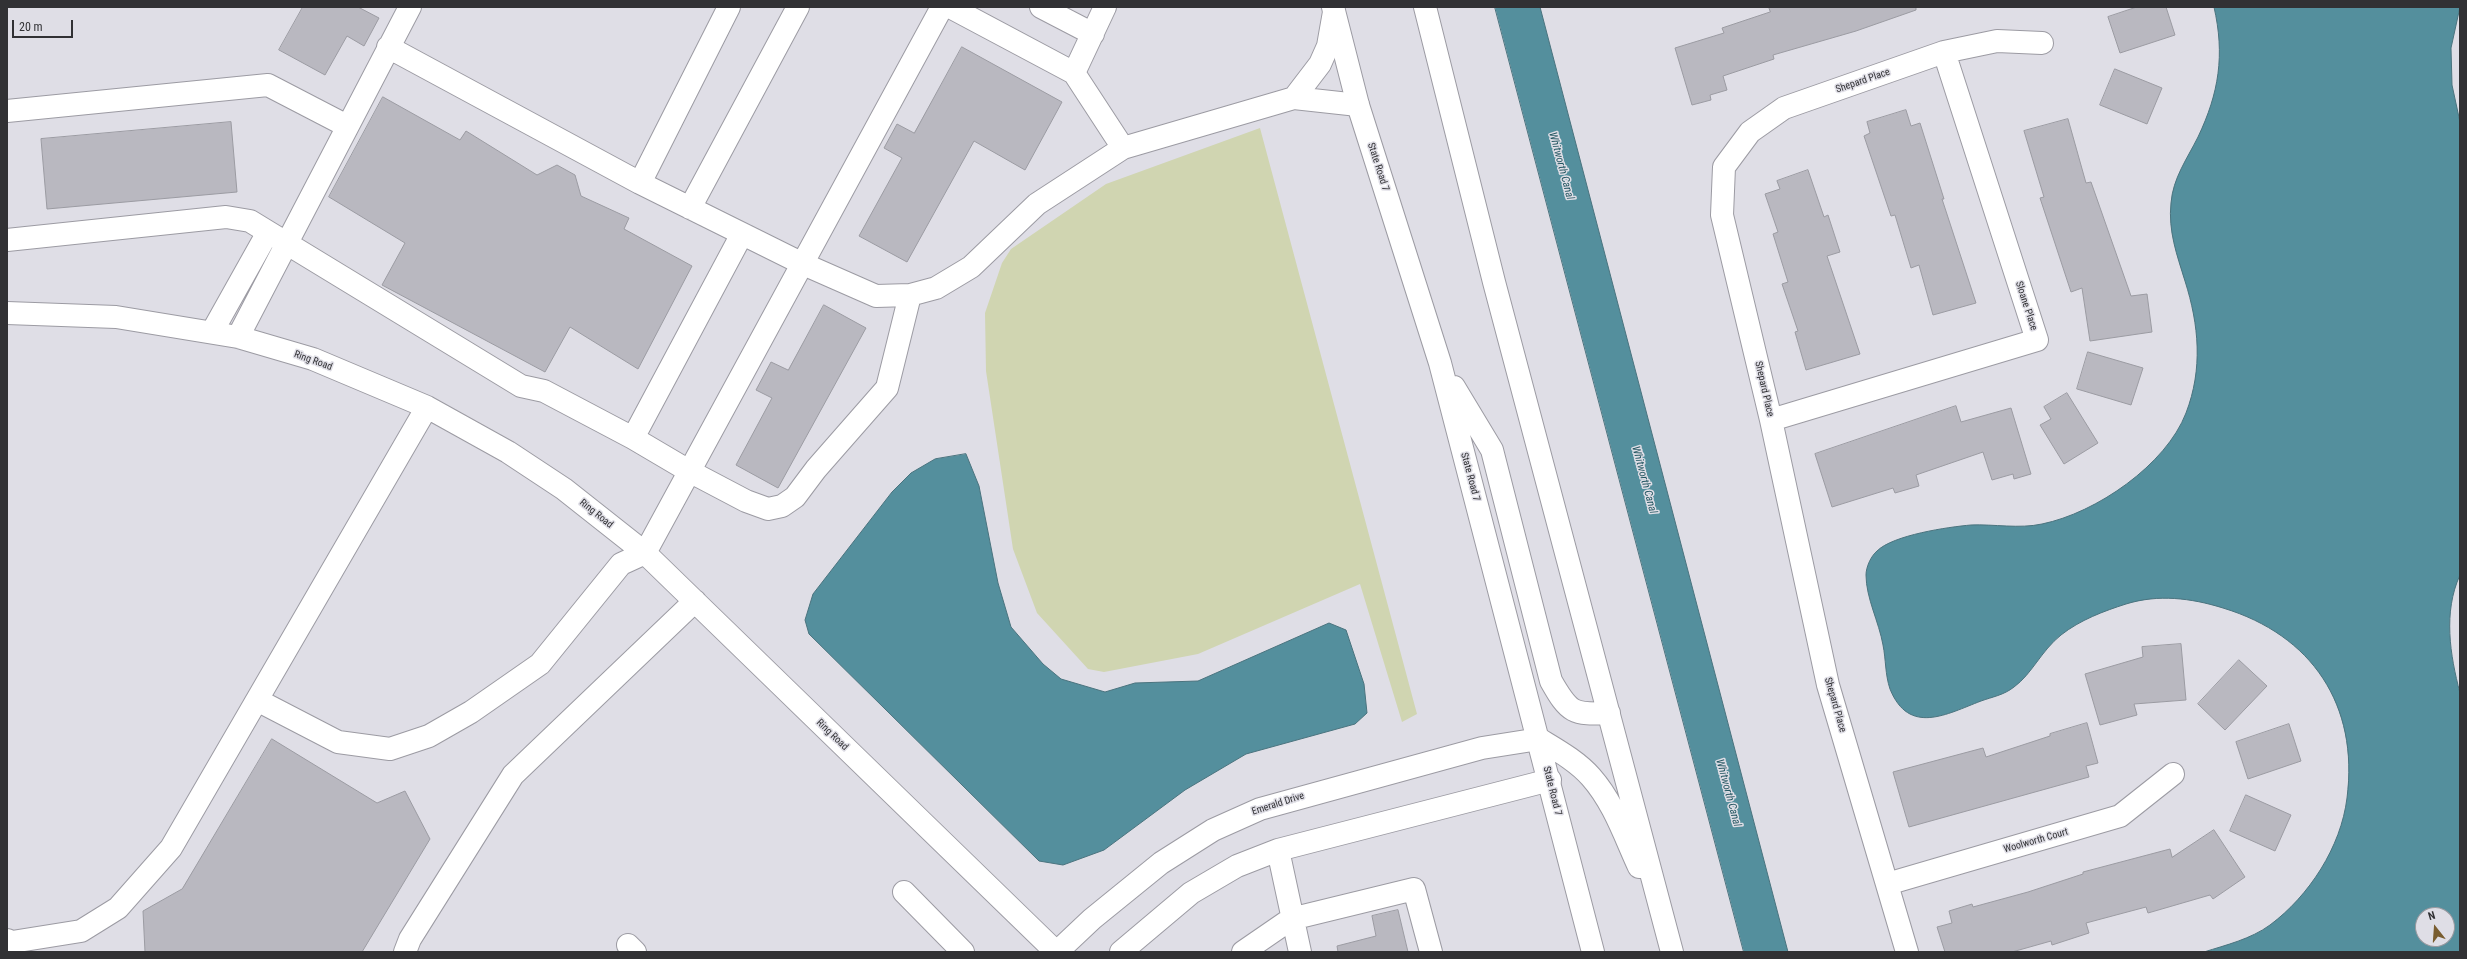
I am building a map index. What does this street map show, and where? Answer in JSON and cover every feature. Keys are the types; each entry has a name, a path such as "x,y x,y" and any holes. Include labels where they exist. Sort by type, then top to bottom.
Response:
{"street":[{"path":"238,337 410,7"},
{"path":"640,183 729,7"},
{"path":"690,208 798,7"},
{"path":"257,700 338,742 390,749 429,736 471,712 540,664 621,564 645,553 801,263 942,7"},
{"path":"950,7 1074,73 1123,148"},
{"path":"1041,7 1092,34"},
{"path":"1074,73 1105,7"},
{"path":"1425,7 1496,289 1672,952"},
{"path":"1294,98 1320,64 1328,46 1333,10"},
{"name":"State Road 7","path":"1333,10 1358,105 1440,364 1550,780 1593,952"},
{"name":"Shepard Place","path":"1907,952 1828,685 1771,420 1722,215 1724,167 1750,132 1784,108 1944,52 1997,41 2042,43"},
{"path":"388,47 640,183 801,263 876,296 910,295 936,288 971,267 1037,204 1123,148 1294,98 1358,105"},
{"name":"Sloane Place","path":"1771,420 2037,340 1944,52"},
{"path":"7,112 268,85 347,126"},
{"path":"7,240 226,217 250,221 521,386 544,391 633,438 689,471 768,510 782,506 795,497 816,469 887,388 910,295"},
{"path":"212,332 268,232"},
{"path":"633,438 742,234"},
{"name":"Ring Road","path":"7,313 116,317 238,337 313,360 427,407 464,426 564,489 645,553 1056,952"},
{"path":"1440,364 1492,450 1551,681 1564,704 1582,715 1609,713"},
{"path":"7,940 12,942 81,930 118,908 171,848 427,407"},
{"path":"405,952 414,932 513,775 695,601"},
{"path":"1539,739 1566,756 1591,777 1610,804 1666,927"},
{"name":"Emerald Drive","path":"1056,952 1160,863 1213,830 1260,809 1482,748 1539,739"},
{"name":"Woolworth Court","path":"1887,884 2120,816 2173,774"},
{"path":"1121,952 1191,893 1237,866 1278,850 1550,780"},
{"path":"1278,850 1291,919 1300,952"},
{"path":"1243,952 1291,919 1414,888 1431,952"},
{"path":"904,892 963,952"}],"green space":[{"path":"1260,128 1417,714 1402,722 1360,584 1198,654 1104,672 1088,669 1037,613 1013,549 986,371 985,313 1002,263 1011,249 1106,184"}],"water":[{"name":"Whitworth Canal","path":"1495,7 1540,7 1788,952 1744,952"},
{"path":"2214,7 2460,7 2451,48 2452,85 2460,122 2460,575 2451,604 2450,634 2453,664 2460,693 2460,952 2204,952 2238,941 2263,930 2298,900 2321,869 2330,852 2344,816 2347,798 2349,764 2345,733 2337,704 2323,678 2305,655 2282,636 2254,620 2223,608 2174,598 2150,599 2126,604 2092,616 2061,635 2048,648 2026,676 2010,690 1955,711 1930,718 1918,717 1907,713 1898,704 1888,683 1881,636 1870,601 1866,575 1868,565 1877,551 1895,540 1935,530 1971,525 2015,526 2042,524 2063,518 2084,509 2106,498 2127,484 2146,468 2163,451 2176,432 2186,413 2195,380 2197,364 2196,330 2190,298 2174,243 2170,213 2172,194 2178,177 2198,137 2211,105 2218,74 2219,41"},
{"path":"966,454 979,486 998,583 1011,627 1043,664 1061,679 1105,692 1135,683 1198,681 1329,623 1346,630 1364,684 1367,713 1355,724 1246,754 1185,790 1104,850 1063,865 1039,861 809,634 805,620 813,594 892,492 911,473 935,459"}],"building":[{"path":"303,7 358,7 379,18 364,46 347,36 325,75 279,50"},
{"path":"1769,7 1916,7 1916,10 1856,31 1773,55 1774,59 1723,76 1727,90 1710,95 1711,100 1692,105 1675,48 1724,33 1722,28 1770,12"},
{"path":"2137,7 2166,7 2175,35 2120,53 2108,17"},
{"path":"962,47 1062,102 1025,170 974,141 907,262 859,236 902,158 884,148 897,124 914,133"},
{"path":"2115,69 2162,88 2147,124 2100,105"},
{"path":"383,97 460,140 466,131 537,175 557,165 575,175 581,196 629,218 624,229 692,266 638,369 570,327 545,372 382,285 405,243 329,197"},
{"path":"1906,110 1911,126 1920,123 1944,199 1942,199 1976,303 1933,315 1919,265 1911,268 1895,215 1891,216 1864,136 1870,133 1867,122"},
{"path":"2068,119 2086,183 2091,182 2131,296 2147,294 2152,332 2090,341 2082,288 2071,292 2040,198 2044,197 2024,131"},
{"path":"231,122 237,192 47,209 41,139"},
{"path":"1808,170 1824,217 1828,215 1840,252 1827,256 1860,354 1806,370 1795,332 1798,331 1782,284 1788,282 1773,234 1778,232 1765,194 1780,189 1777,181"},
{"path":"824,305 866,328 778,488 736,465 772,398 756,390 771,362 788,370"},
{"path":"2088,352 2143,368 2131,405 2077,389"},
{"path":"2067,393 2098,443 2064,464 2040,425 2051,419 2044,407"},
{"path":"1956,406 1961,422 2011,408 2031,474 2014,479 2013,474 1992,480 1983,452 1916,475 1919,486 1895,493 1893,488 1832,507 1815,454"},
{"path":"2181,644 2186,700 2134,704 2137,715 2100,725 2085,674 2143,657 2142,647"},
{"path":"2239,660 2267,686 2225,730 2198,704"},
{"path":"2087,723 2098,763 2086,766 2089,777 1909,827 1893,772 1983,748 1986,757 2050,736 2050,734"},
{"path":"2289,724 2301,761 2248,779 2236,742"},
{"path":"272,739 377,803 405,791 430,839 362,952 145,952 143,911 182,889"},
{"path":"2246,795 2291,815 2275,851 2230,831"},
{"path":"2214,830 2245,877 2213,899 2210,895 2148,913 2146,907 2086,923 2089,933 2052,945 2051,941 2012,952 1945,952 1937,927 1952,923 1949,911 1972,904 1973,907 2028,892 2083,874 2083,872 2170,849 2172,857"},
{"path":"1398,910 1408,952 1338,952 1337,946 1376,936 1372,916"}]}
